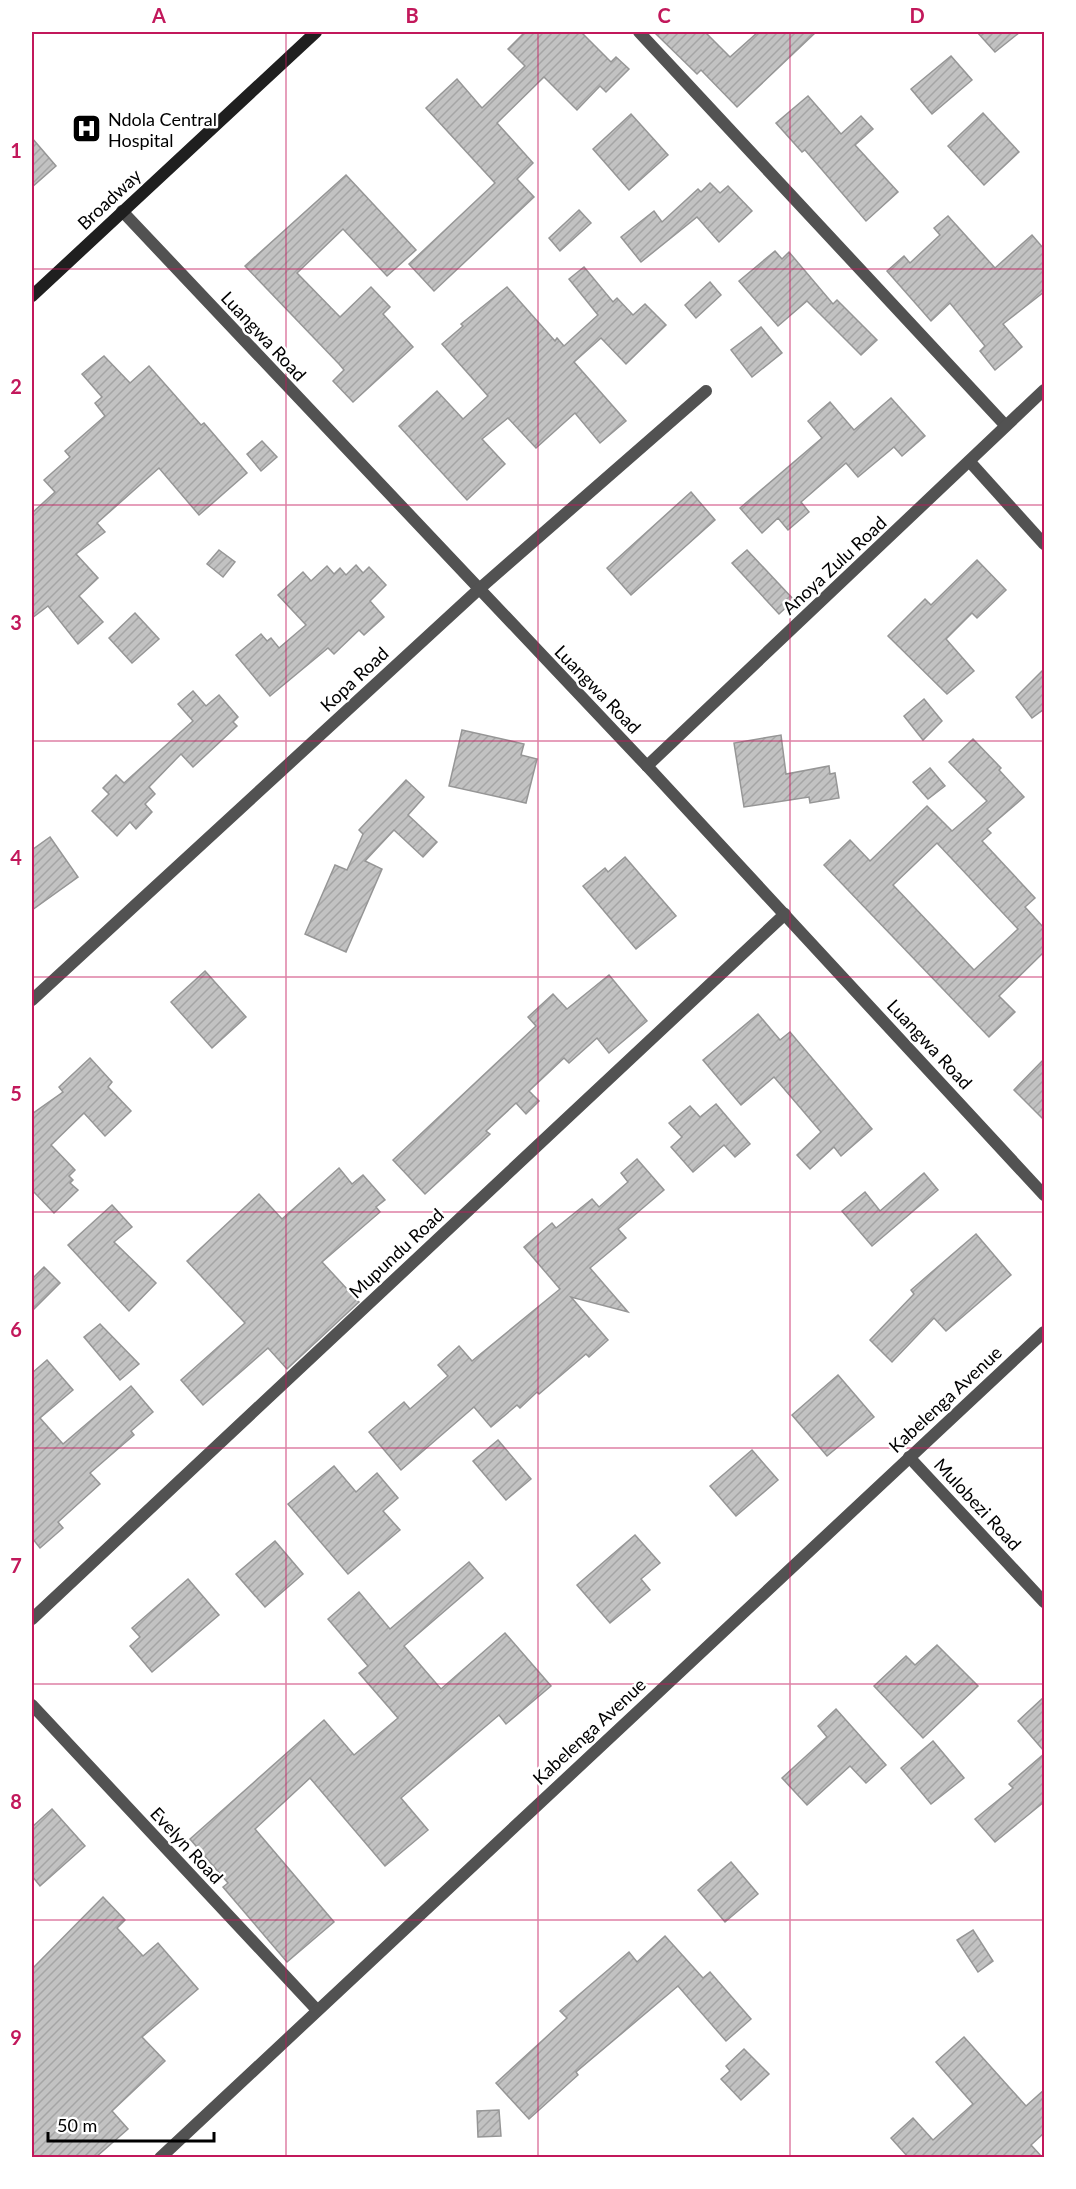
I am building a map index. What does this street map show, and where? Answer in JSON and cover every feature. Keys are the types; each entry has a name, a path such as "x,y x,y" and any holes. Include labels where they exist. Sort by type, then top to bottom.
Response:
{"main road":[{"name":"Broadway","path":"32,296 316,32"}],"street":[{"path":"639,32 1005,425"},
{"name":"Luangwa Road","path":"122,211 478,590 647,766 1044,1195"},
{"name":"Anoya Zulu Road","path":"647,766 1044,390"},
{"name":"Kopa Road","path":"32,1000 478,590 706,391"},
{"path":"970,462 1044,544"},
{"name":"Mupundu Road","path":"32,1619 785,914"},
{"name":"Kabelenga Avenue","path":"160,2157 1044,1332"},
{"name":"Mulobezi Road","path":"909,1457 1044,1602"},
{"name":"Evelyn Road","path":"32,1705 317,2010"}],"building":[{"path":"525,32 581,32 611,62 616,57 629,69 606,92 600,86 577,110 544,77 497,123 533,163 517,179 534,197 434,291 409,264 495,183 426,108 457,79 482,108 525,66 508,49"},
{"path":"654,32 705,32 730,57 758,32 816,32 737,107 701,70 697,74"},
{"path":"977,32 1020,32 995,52"},
{"path":"951,56 972,80 932,114 911,89"},
{"path":"808,96 841,134 861,116 873,129 855,145 898,192 866,221 805,150 802,152 776,123"},
{"path":"983,113 1019,152 984,185 948,146"},
{"path":"631,114 668,155 629,190 593,149"},
{"path":"32,138 56,166 32,187"},
{"path":"346,175 416,250 387,276 343,229 297,273 340,317 371,287 390,307 383,314 413,347 353,402 333,381 344,370 245,266"},
{"path":"710,183 720,193 728,186 752,211 719,242 697,217 641,262 621,237 654,211 662,222 698,189 701,192"},
{"path":"579,210 591,223 560,251 549,238"},
{"path":"948,216 995,268 1032,235 1044,249 1044,292 1003,324 1022,347 995,370 980,351 985,346 950,303 931,321 887,271 904,256 910,263 940,235 934,228"},
{"path":"775,251 782,259 789,252 833,304 837,300 877,340 861,355 807,301 778,326 739,281"},
{"path":"584,267 613,302 617,298 633,315 645,304 666,325 626,364 601,338 574,362 626,421 600,443 575,413 536,448 508,418 482,439 505,464 467,500 399,426 437,391 463,419 488,396 442,344 463,326 461,324 507,287 555,341 557,338 564,346 598,315 569,279"},
{"path":"710,282 721,295 696,318 685,305"},
{"path":"761,327 782,353 752,377 731,350"},
{"path":"104,356 130,383 149,366 201,425 204,423 247,473 199,515 159,468 97,523 105,532 76,554 98,578 79,596 103,622 78,644 48,606 32,618 32,513 55,492 44,480 70,457 65,451 105,416 95,403 102,397 82,374"},
{"path":"891,398 925,436 902,456 894,447 858,477 846,463 801,502 809,512 788,530 778,518 762,533 740,508 822,438 808,421 830,402 854,430"},
{"path":"262,441 277,457 261,471 247,454"},
{"path":"691,492 715,520 631,595 607,568"},
{"path":"219,550 235,562 223,577 207,564"},
{"path":"747,550 794,600 779,614 732,563"},
{"path":"977,560 1006,590 977,618 972,613 946,639 974,671 947,694 888,636 925,599 931,605"},
{"path":"356,565 363,573 369,567 386,585 370,601 384,617 364,635 359,630 334,654 328,648 270,696 236,655 261,634 267,641 271,638 279,648 306,625 278,595 303,572 311,581 327,566 334,574 340,568 346,575"},
{"path":"135,613 159,639 132,663 109,638"},
{"path":"1044,669 1044,709 1032,718 1016,697"},
{"path":"193,691 206,706 219,695 238,717 233,722 237,726 193,767 181,754 149,787 155,794 145,804 152,812 136,829 130,822 117,836 92,811 109,794 103,788 116,775 124,783 193,721 178,704"},
{"path":"924,699 942,721 923,740 904,716"},
{"path":"462,730 524,744 521,755 537,759 526,803 449,786"},
{"path":"781,735 786,774 829,766 830,774 835,773 839,798 810,803 809,797 744,807 734,743"},
{"path":"973,739 1001,768 999,770 1024,797 987,829 991,833 982,841 1035,898 1025,907 1044,928 1044,952 999,996 1015,1012 989,1037 824,865 850,840 870,861 927,806 952,831 987,801 949,762","holes":["937,843 1018,929 974,970 893,885"]},
{"path":"930,768 945,786 928,799 913,782"},
{"path":"406,780 424,797 408,815 437,842 423,857 394,830 365,861 382,869 346,952 305,934 335,865 347,870 363,834 359,830"},
{"path":"50,837 78,877 32,910 32,850"},
{"path":"625,857 676,916 636,949 583,886 605,868 608,872"},
{"path":"205,971 246,1017 212,1048 171,1002"},
{"path":"609,975 647,1021 609,1053 597,1038 569,1063 564,1058 529,1091 539,1101 526,1114 516,1103 486,1131 490,1134 425,1194 393,1160 536,1026 528,1017 553,994 567,1009"},
{"path":"758,1014 780,1040 790,1032 872,1129 841,1156 834,1147 810,1169 797,1155 821,1132 774,1077 741,1105 703,1060"},
{"path":"90,1058 112,1082 108,1087 131,1111 105,1136 84,1113 51,1145 75,1170 69,1176 73,1180 70,1183 78,1190 54,1213 32,1190 32,1114 63,1092 59,1087"},
{"path":"1044,1059 1044,1120 1014,1090"},
{"path":"716,1104 750,1144 735,1157 724,1145 693,1172 671,1147 682,1137 669,1123 690,1106 700,1117"},
{"path":"637,1159 664,1190 618,1229 626,1238 590,1268 628,1312 571,1297 608,1340 589,1357 586,1354 539,1394 537,1392 520,1408 517,1405 491,1427 474,1407 401,1470 369,1432 404,1402 410,1409 448,1376 438,1365 459,1346 472,1361 560,1289 524,1247 552,1223 556,1228 592,1199 599,1207 628,1182 621,1173"},
{"path":"339,1168 352,1184 363,1175 385,1200 376,1207 380,1212 322,1262 359,1302 287,1369 268,1348 203,1405 181,1380 245,1323 187,1261 259,1194 282,1219"},
{"path":"924,1173 938,1190 872,1246 842,1211 865,1192 880,1211"},
{"path":"112,1205 132,1227 114,1242 156,1283 129,1311 68,1245"},
{"path":"976,1234 1011,1275 946,1331 934,1318 892,1362 870,1340 914,1294 911,1290"},
{"path":"44,1267 60,1283 32,1311 32,1279"},
{"path":"100,1324 139,1364 120,1380 84,1337"},
{"path":"47,1360 73,1390 40,1418 63,1444 131,1386 153,1412 131,1431 134,1435 90,1473 100,1484 58,1522 63,1528 40,1548 32,1538 32,1373"},
{"path":"838,1375 874,1417 827,1456 792,1415"},
{"path":"498,1440 531,1479 506,1500 473,1461"},
{"path":"752,1450 778,1480 736,1516 710,1486"},
{"path":"334,1466 356,1492 377,1473 398,1498 383,1511 400,1530 348,1574 288,1504"},
{"path":"635,1535 660,1563 641,1579 650,1590 610,1623 577,1585"},
{"path":"275,1541 303,1574 265,1607 236,1574"},
{"path":"469,1562 483,1578 404,1646 441,1689 505,1633 551,1686 506,1724 499,1715 401,1798 428,1830 385,1866 310,1778 255,1829 334,1922 287,1962 223,1887 228,1883 190,1839 324,1720 354,1755 398,1718 359,1673 368,1666 328,1619 359,1592 390,1629"},
{"path":"188,1579 219,1615 152,1672 130,1646 140,1637 132,1628"},
{"path":"937,1645 978,1686 923,1738 874,1686 906,1656 915,1665"},
{"path":"1044,1697 1044,1751 1018,1721"},
{"path":"836,1709 886,1765 866,1783 850,1766 807,1805 782,1778 827,1737 818,1726"},
{"path":"933,1741 964,1778 931,1804 901,1768"},
{"path":"1044,1754 1044,1802 995,1842 975,1819 1013,1788 1009,1784"},
{"path":"52,1809 85,1846 40,1886 32,1876 32,1827"},
{"path":"731,1862 758,1894 725,1922 698,1890"},
{"path":"103,1897 125,1920 117,1928 143,1956 158,1943 198,1989 142,2037 165,2061 112,2111 128,2129 96,2157 32,2157 32,1969"},
{"path":"973,1930 993,1961 978,1972 957,1940"},
{"path":"665,1936 703,1978 710,1972 751,2019 726,2041 678,1986 576,2072 578,2075 529,2119 496,2083 567,2018 560,2011 629,1952 637,1962"},
{"path":"964,2037 1026,2106 1044,2090 1044,2133 1031,2145 1042,2157 908,2157 891,2138 913,2118 933,2140 973,2104 936,2062"},
{"path":"744,2049 769,2074 741,2100 721,2079 730,2071 726,2066"},
{"path":"499,2110 501,2136 478,2137 477,2111"}],"place":[{"name":"Ndola Central Hospital","path":"87,129"}]}
